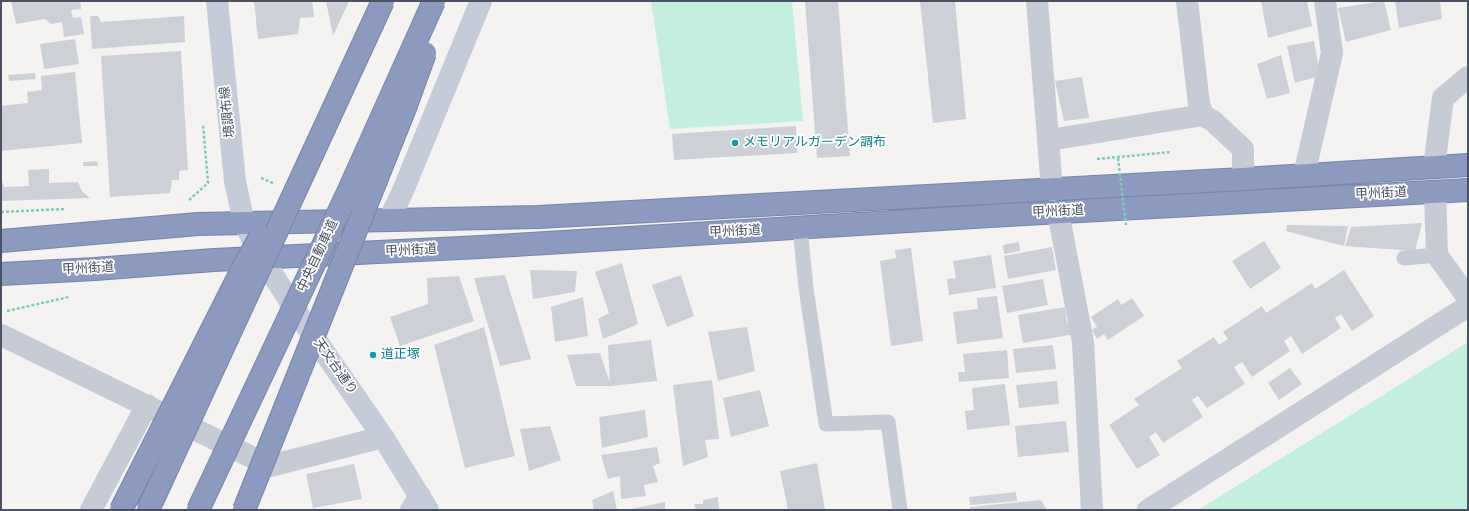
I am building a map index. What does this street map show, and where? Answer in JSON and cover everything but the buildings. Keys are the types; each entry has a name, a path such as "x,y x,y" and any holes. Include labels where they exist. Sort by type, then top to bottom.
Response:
{"highway":[{"path":"148,510 383,1"},
{"name":"中央自動車道","path":"198,510 349,190 434,1"},
{"path":"244,510 405,108 443,1"},
{"path":"121,510 243,268 341,93"},
{"name":"甲州街道","path":"1,241 164,226 244,222 538,217 1052,190 1468,165"},
{"name":"甲州街道","path":"1,274 1058,212 1468,190"},
{"path":"1,289 95,269"}],"main road":[{"name":"境調布線","path":"217,1 235,181 244,222"},
{"path":"389,220 402,193 481,1"},
{"name":"天文台通り","path":"244,222 262,258 300,317 383,437 420,505"}],"street":[{"path":"1037,1 1052,190"},
{"path":"1187,1 1199,104 1203,115 1212,121 1243,149 1244,179"},
{"path":"1304,175 1332,53 1325,1"},
{"path":"1434,167 1443,98 1468,77"},
{"path":"1049,140 1203,115"},
{"path":"1435,192 1437,255 1468,298"},
{"path":"1058,212 1083,342 1092,510"},
{"path":"1148,510 1468,306"},
{"path":"1,335 270,466 383,437"},
{"path":"91,510 146,405"}],"lane":[{"path":"800,228 806,288 826,424 888,422 900,510"},
{"path":"1404,258 1437,255"}],"path":[{"path":"188,201 208,183 202,120"},
{"path":"1126,225 1118,158 1171,152"},
{"path":"1,212 72,209"}],"green space":[{"path":"651,1 792,1 803,121 670,129"},
{"path":"1468,342 1468,510 1198,510"}],"place":[{"name":"メモリアルガーデン調布","path":"735,143"},
{"name":"道正塚","path":"373,355"}]}
